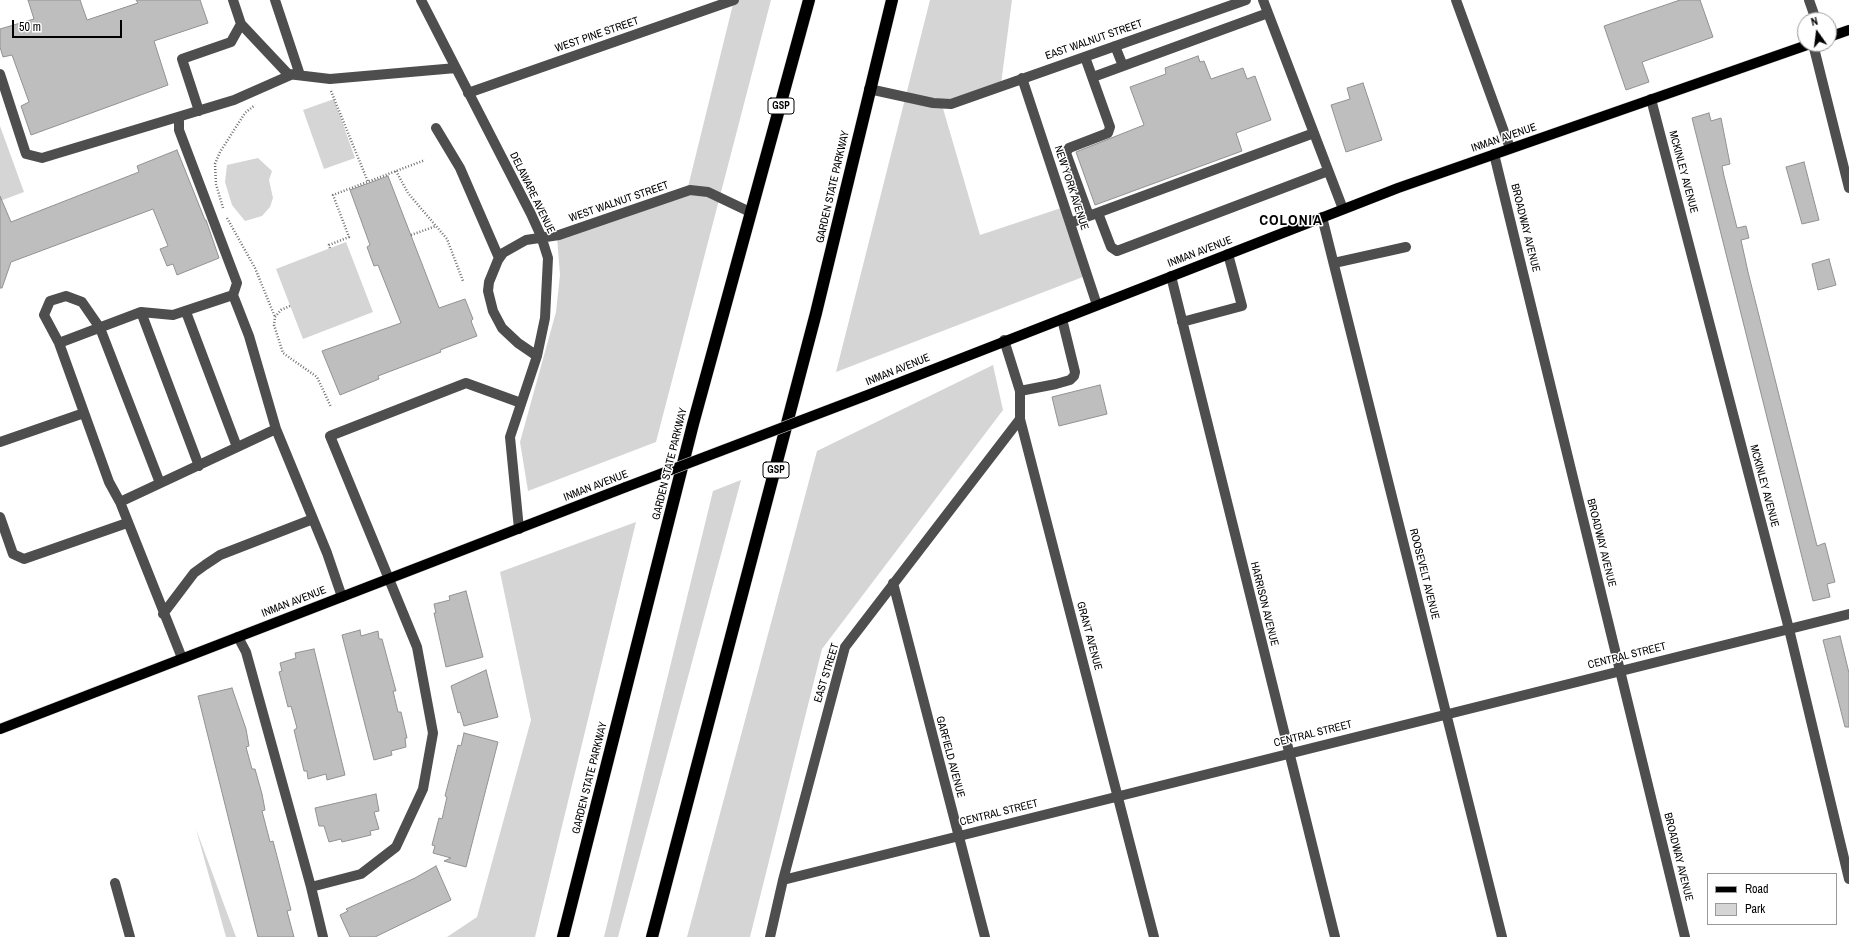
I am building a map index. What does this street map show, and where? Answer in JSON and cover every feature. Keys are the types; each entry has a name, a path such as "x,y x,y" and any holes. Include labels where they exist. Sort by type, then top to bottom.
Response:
{"highway":[{"name":"GARDEN STATE PARKWAY","path":"563,937 692,432 750,212 765,166 809,0"},
{"name":"GARDEN STATE PARKWAY","path":"652,937 786,431 892,0"}],"main road":[{"path":"1837,34 1849,30"},
{"name":"INMAN AVENUE","path":"0,729 519,528 866,396 1004,340 1062,319 1343,209 1510,148 1797,49"}],"street":[{"path":"233,0 241,24 288,74 330,79 456,68"},
{"path":"275,0 296,75"},
{"name":"DELAWARE AVENUE","path":"421,0 541,236 548,258 545,318 537,356 510,437 519,528"},
{"name":"WEST PINE STREET","path":"468,93 734,0"},
{"name":"EAST WALNUT STREET","path":"870,89 933,103 951,104 1246,0"},
{"path":"1263,0 1343,209"},
{"path":"1456,0 1510,148"},
{"path":"1809,0 1813,12"},
{"path":"1093,77 1268,13"},
{"path":"199,110 182,59 231,42 241,24"},
{"path":"1115,46 1123,66"},
{"path":"1813,52 1849,188"},
{"path":"1085,57 1110,127 1108,133 1069,148 1066,153 1093,214 1111,247 1117,251 1328,171"},
{"path":"0,74 26,154 42,158 234,100 296,75"},
{"name":"NEW YORK AVENUE","path":"1022,78 1097,305"},
{"name":"MCKINLEY AVENUE","path":"1651,99 1789,629 1849,879"},
{"path":"179,117 179,130 237,283 233,295 249,336 276,429 313,519 342,597"},
{"path":"436,128 460,168 499,258 492,273 488,291 493,311 502,328 518,343 537,356"},
{"path":"1070,223 1314,133"},
{"name":"BROADWAY AVENUE","path":"1494,154 1686,937"},
{"name":"WEST WALNUT STREET","path":"499,258 503,252 526,240 541,236 559,235 690,190 708,192 750,212"},
{"name":"ROOSEVELT AVENUE","path":"1322,217 1502,937"},
{"path":"1334,263 1406,247"},
{"path":"1182,322 1242,306 1228,254"},
{"name":"HARRISON AVENUE","path":"1171,276 1335,937"},
{"path":"59,343 141,312 173,316 233,295"},
{"path":"160,483 100,328 82,302 66,296 50,301 44,315 59,343 109,482 120,502 163,614 182,658"},
{"path":"141,312 199,466"},
{"path":"186,312 237,447"},
{"path":"1020,391 1056,384 1070,380 1074,376 1075,372 1062,319"},
{"name":"GRANT AVENUE","path":"1004,340 1020,391 1020,419 1154,937"},
{"path":"310,887 361,874 396,847 423,789 433,733 417,648 330,436 466,383 521,404"},
{"path":"0,442 84,413"},
{"name":"EAST STREET","path":"770,937 783,880 845,647 1020,419"},
{"path":"120,502 276,429"},
{"path":"0,517 13,554 24,559 127,523"},
{"path":"163,614 194,573 204,565 220,555 313,519"},
{"name":"GARFIELD AVENUE","path":"893,583 985,937"},
{"name":"CENTRAL STREET","path":"783,880 1289,752 1849,614"},
{"path":"238,637 246,652 323,937"},
{"path":"115,883 130,937"}],"path":[{"path":"331,90 368,182"},
{"path":"223,209 216,184 215,164 220,152 246,113 260,100"},
{"path":"330,248 329,245 349,237 333,195 424,160"},
{"path":"396,171 408,193 447,239 463,281"},
{"path":"225,215 255,268 275,317 275,331 283,353 318,377 330,407"},
{"path":"411,235 436,226"},
{"path":"275,317 281,310 290,306"}],"green space":[{"path":"734,0 771,0 656,442 528,491 520,442 556,312 560,275 557,237 686,195"},
{"path":"930,0 1012,0 1001,84 942,105 980,235 1064,207 1088,275 836,372"},
{"path":"334,99 355,158 324,169 303,110"},
{"path":"0,126 24,192 0,201"},
{"path":"258,158 272,171 269,180 273,198 270,207 262,216 245,221 232,205 225,182 227,165"},
{"path":"346,242 373,312 303,339 276,269"},
{"path":"993,365 1003,410 822,649 750,937 687,937 817,451"},
{"path":"741,480 618,937 604,937 713,491"},
{"path":"636,522 535,937 447,937 477,917 531,720 500,572"},
{"path":"196,829 236,937 226,937"}],"building":[{"path":"28,0 80,0 87,20 138,3 136,0 200,0 208,23 154,41 168,85 31,135 21,106 29,102 12,55 3,57 0,47 0,29 34,19"},
{"path":"1680,0 1700,0 1713,37 1642,62 1649,82 1626,90 1604,26"},
{"path":"1198,56 1200,62 1204,61 1211,79 1243,68 1247,79 1255,76 1271,120 1236,133 1242,151 1095,205 1076,152 1144,125 1130,87 1166,74 1165,68"},
{"path":"1363,83 1382,140 1346,152 1331,105 1350,99 1347,88"},
{"path":"1709,113 1711,121 1721,118 1730,164 1722,166 1724,176 1737,228 1746,226 1749,238 1741,240 1748,272 1817,546 1825,543 1835,582 1827,584 1830,597 1813,601 1692,118"},
{"path":"177,150 206,220 219,258 177,275 173,264 167,266 160,249 168,246 153,209 11,262 2,288 0,288 0,196 11,222 139,172 137,166"},
{"path":"1804,162 1819,220 1802,224 1786,167"},
{"path":"388,176 439,308 465,299 473,319 471,321 477,336 440,350 441,352 378,376 379,379 340,395 322,351 401,323 378,265 374,266 367,247 370,245 350,190"},
{"path":"1829,259 1836,285 1818,290 1812,264"},
{"path":"1100,385 1107,414 1059,426 1052,397"},
{"path":"466,591 483,657 446,667 434,613 436,613 434,604 450,600 449,596"},
{"path":"360,630 361,636 378,631 379,639 382,639 396,691 393,691 398,712 401,712 407,738 405,738 406,747 391,751 392,755 374,760 342,635"},
{"path":"1840,636 1849,673 1849,727 1845,727 1823,640"},
{"path":"314,649 345,775 327,780 326,774 308,779 307,771 304,771 294,730 297,728 291,706 288,707 279,672 282,671 280,663 296,658 295,653"},
{"path":"486,670 498,717 464,726 460,712 458,713 451,686"},
{"path":"232,688 246,729 249,746 246,747 252,769 255,769 262,794 265,810 262,811 270,842 273,841 291,910 287,911 294,937 258,937 198,696"},
{"path":"464,733 498,742 466,867 444,861 451,858 433,853 435,846 432,845 439,818 442,819 447,797 445,796 458,745 461,746"},
{"path":"376,794 379,811 374,812 379,829 370,831 371,835 342,842 341,839 329,842 324,826 319,826 315,808"},
{"path":"436,866 451,900 375,937 350,937 340,915 348,911 346,909 415,878"}],"district":[{"name":"COLONIA","path":"1291,221"}]}
